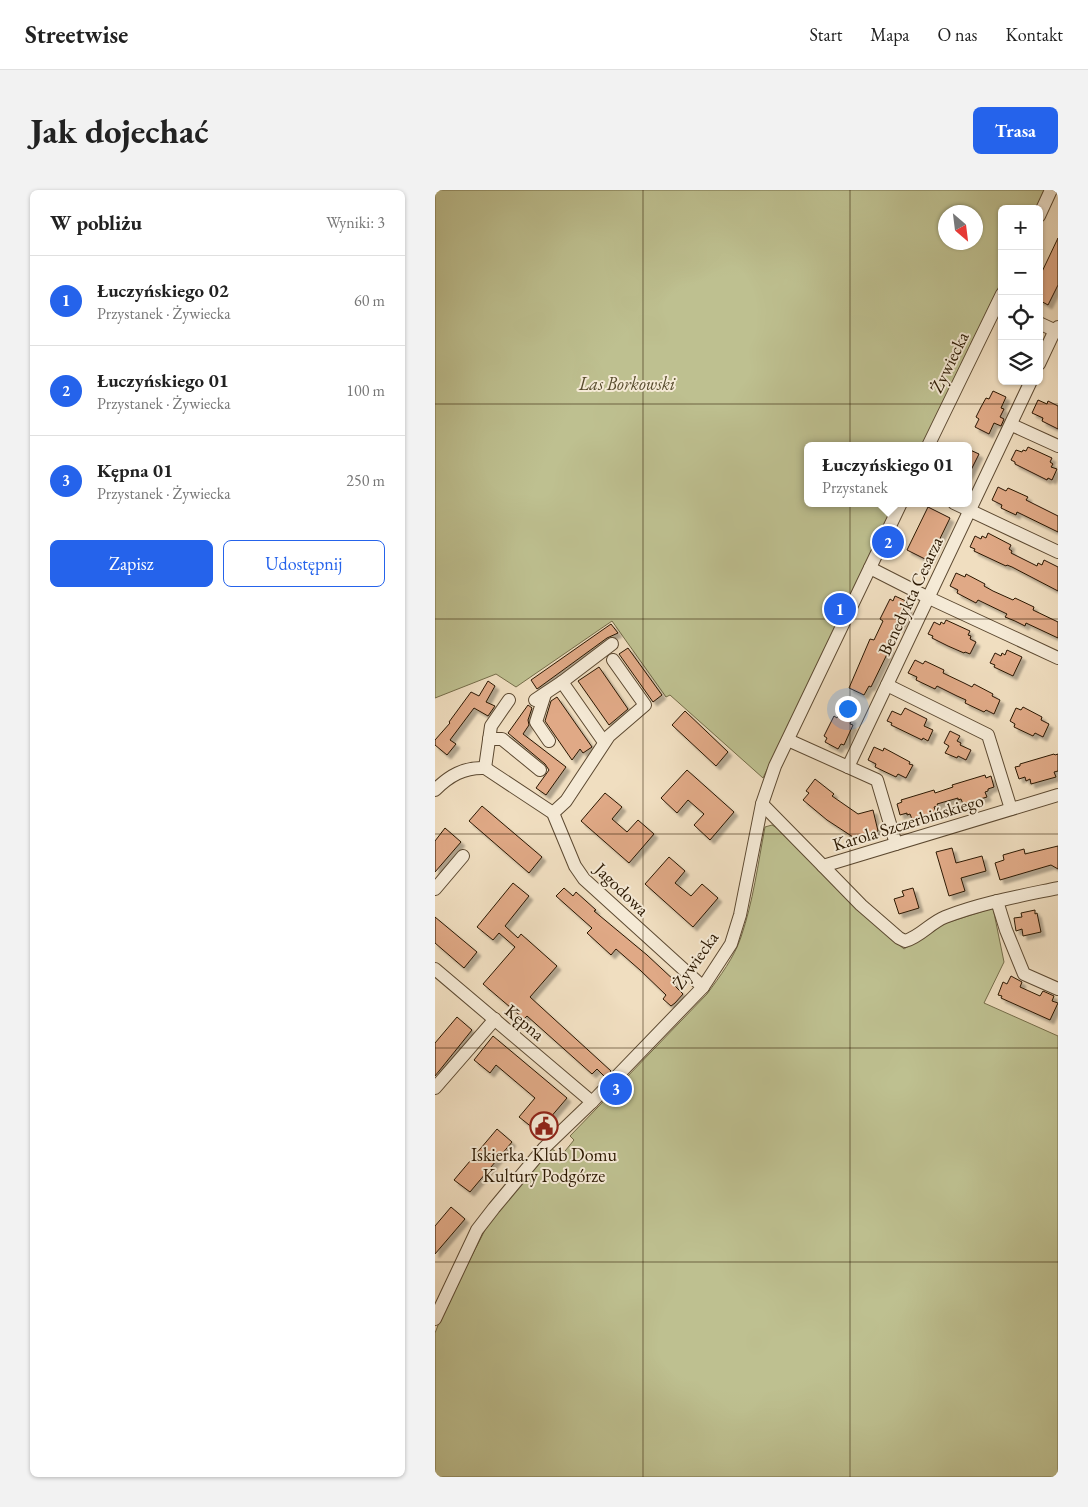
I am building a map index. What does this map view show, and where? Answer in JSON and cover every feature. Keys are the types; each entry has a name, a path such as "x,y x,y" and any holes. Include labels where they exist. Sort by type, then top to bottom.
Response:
{"street":[{"path":"1043,207 1051,190"},
{"name":"Żywiecka","path":"930,442 998,305"},
{"path":"1043,325 1057,330 1043,356"},
{"name":"Benedykta Cesarza","path":"972,505 1012,425 1029,385"},
{"path":"1012,425 1058,446"},
{"name":"Żywiecka","path":"436,1312 477,1230 544,1148 592,1102 703,987 731,944 740,915 762,804 775,766 899,507"},
{"path":"962,507 1058,552"},
{"name":"Benedykta Cesarza","path":"848,767 971,507"},
{"path":"870,568 929,598 1058,658"},
{"path":"549,740 536,722 540,697 612,644"},
{"path":"436,788 457,772 485,768 553,813 565,801 604,742 645,705 613,660"},
{"path":"562,682 604,742"},
{"path":"887,685 988,735 1011,809"},
{"path":"485,768 491,726 509,700"},
{"path":"489,739 502,739 540,770"},
{"path":"787,740 877,780 896,844"},
{"name":"Karola Szczerbińskiego","path":"762,804 823,866 1058,795"},
{"name":"Jagodowa","path":"553,813 575,866 584,879 703,987"},
{"path":"435,890 463,856"},
{"path":"823,866 861,905 905,941 942,918 997,901 1058,888"},
{"path":"997,901 1006,930 1025,974 1058,989"},
{"name":"Kępna","path":"435,969 592,1102"},
{"path":"435,1088 495,1019"}],"green space":[{"name":"Las Borkowski","path":"435,190 1045,190 1038,205 998,205 998,288 924,442 804,442 804,507 893,507 848,601 843,599 834,619 838,621 763,778 670,695 666,697 612,621 516,687 496,674 435,698"},
{"path":"772,825 859,910 904,949 943,924 993,908 1004,962 984,1003 1058,1036 1058,1477 435,1477 435,1333 444,1310 485,1230 551,1148 561,1156 574,1140 570,1136 707,994 717,980 731,960 741,937 752,897 765,827"}],"building":[{"path":"1058,238 1058,285 1048,305 1043,302 1043,270"},
{"path":"993,391 1006,397 1001,408 1004,409 1000,417 1004,419 1001,426 994,423 989,434 975,427 979,419 976,417 986,398 989,399"},
{"path":"1038,400 1047,404 1048,401 1058,406 1058,429 1042,421 1043,418 1032,413"},
{"path":"1028,447 1052,458 1050,462 1053,464 1051,467 1057,469 1052,480 1048,478 1047,480 1015,464 1011,460 1016,450 1026,451"},
{"path":"972,451 979,454 972,468"},
{"path":"998,487 1006,491 1008,488 1028,497 1026,500 1058,516 1058,532 1017,512 1016,515 1001,508 1002,505 992,500"},
{"path":"928,507 950,518 929,561 907,550"},
{"path":"988,533 1011,545 1009,549 1012,551 1011,553 1037,566 1038,563 1042,565 1044,560 1058,567 1058,591 1012,567 974,551 975,549 970,547 975,536 981,539 982,536 986,538"},
{"path":"956,573 965,577 966,574 985,584 984,586 993,591 1034,607 1033,610 1058,622 1058,638 1026,623 1025,626 1005,617 1007,614 978,600 976,603 957,593 958,590 950,586"},
{"path":"895,596 908,602 906,607 909,609 899,628 896,627 887,647 890,648 871,687 869,686 864,695 849,688 870,639 874,640 883,621 880,619 890,599 893,601"},
{"path":"946,620 970,631 968,635 971,636 970,639 976,642 970,654 948,646 928,634 934,622 940,625 941,622 944,624"},
{"path":"611,624 618,633 607,638 537,689 531,680"},
{"path":"628,648 662,695 653,702 619,654"},
{"path":"1007,650 1022,657 1013,676 994,667 995,665 990,663 995,653 1001,656 1002,653 1005,655"},
{"path":"915,660 923,664 925,661 944,670 943,673 972,687 974,684 993,694 992,696 1000,700 994,714 986,710 984,712 965,703 966,700 937,686 935,689 916,680 917,677 908,673"},
{"path":"599,667 628,709 609,725 578,681"},
{"path":"488,681 495,686 486,702 495,706 488,716 474,708 450,740 456,744 447,755 435,745 435,740 450,723 471,692 479,696"},
{"path":"557,697 592,747 583,753 580,749 572,760 545,721 551,701"},
{"path":"528,705 532,708 528,720 529,725 523,734 566,767 546,795 536,788 549,770 545,764 508,733"},
{"path":"1023,707 1042,717 1041,720 1049,724 1043,737 1035,733 1033,736 1014,727 1015,724 1010,721 1016,708 1021,710"},
{"path":"905,708 927,719 924,726 933,730 928,741 891,725 892,723 887,721 892,711 901,715"},
{"path":"685,711 728,752 716,766 672,725"},
{"path":"839,713 852,719 850,724 853,725 844,745 841,744 838,749 825,742 827,738 824,736 834,716 837,718"},
{"path":"950,731 960,736 957,741 961,743 960,745 971,750 966,760 945,753 949,746 944,743"},
{"path":"874,747 883,751 884,748 910,762 909,764 913,765 906,778 898,774 896,777 875,767 876,764 868,760"},
{"path":"1058,754 1058,771 1054,772 1056,777 1031,784 1030,779 1026,781 1025,777 1019,779 1015,767"},
{"path":"687,770 734,812 710,840 694,825 704,814 688,800 677,813 661,798"},
{"path":"985,775 986,778 991,776 994,787 985,792 987,797 963,804 961,799 958,800 958,798 937,804 938,806 934,807 936,812 912,819 910,814 907,815 907,813 900,815 897,804 902,802 901,800 934,790 935,793 953,787 952,785"},
{"path":"815,779 834,794 832,796 858,814 873,810 878,831 853,837 827,820 803,800 809,793 806,791"},
{"path":"605,793 622,807 612,819 627,832 638,820 654,834 629,863 581,821"},
{"path":"482,806 542,857 529,873 469,821"},
{"path":"445,828 461,842 435,872 435,841"},
{"path":"1058,846 1058,869 1051,865 1000,880 995,863 1004,860 1003,855 1024,849 1025,854"},
{"path":"952,848 956,863 982,856 986,871 961,878 965,891 949,896 936,852"},
{"path":"669,857 685,871 675,883 691,896 702,884 718,898 693,927 645,884"},
{"path":"513,883 529,896 505,926 518,938 521,934 557,966 530,997 611,1071 605,1077 597,1069 592,1074 527,1016 524,1019 483,984 515,947 499,933 493,940 477,927"},
{"path":"564,888 573,896 576,892 596,910 594,911 676,982 674,985 683,994 675,1003 671,1006 663,999 666,995 616,949 611,955 587,933 592,928 556,896"},
{"path":"913,888 919,908 899,914 894,899 904,896 902,891"},
{"path":"1035,910 1041,932 1023,936 1022,929 1016,931 1014,918 1022,917 1021,913"},
{"path":"435,917 477,952 464,968 435,943"},
{"path":"1011,976 1022,982 1020,987 1040,996 1043,991 1054,996 1052,1001 1058,1003 1050,1020 998,995 1003,982 1007,984"},
{"path":"457,1017 472,1030 435,1076 435,1043"},
{"path":"493,1036 567,1098 538,1132 519,1117 535,1098 496,1065 490,1073 474,1060"},
{"path":"497,1129 512,1142 470,1192 454,1180"},
{"path":"451,1207 465,1219 435,1254 435,1226"}],"place":[{"name":"Łuczyńskiego 01","path":"888,542"},
{"name":"Łuczyńskiego 02","path":"840,609"},
{"name":"Kępna 01","path":"616,1089"},
{"name":"Iskierka. Klub Domu Kultury Podgórze","path":"544,1126"}]}
